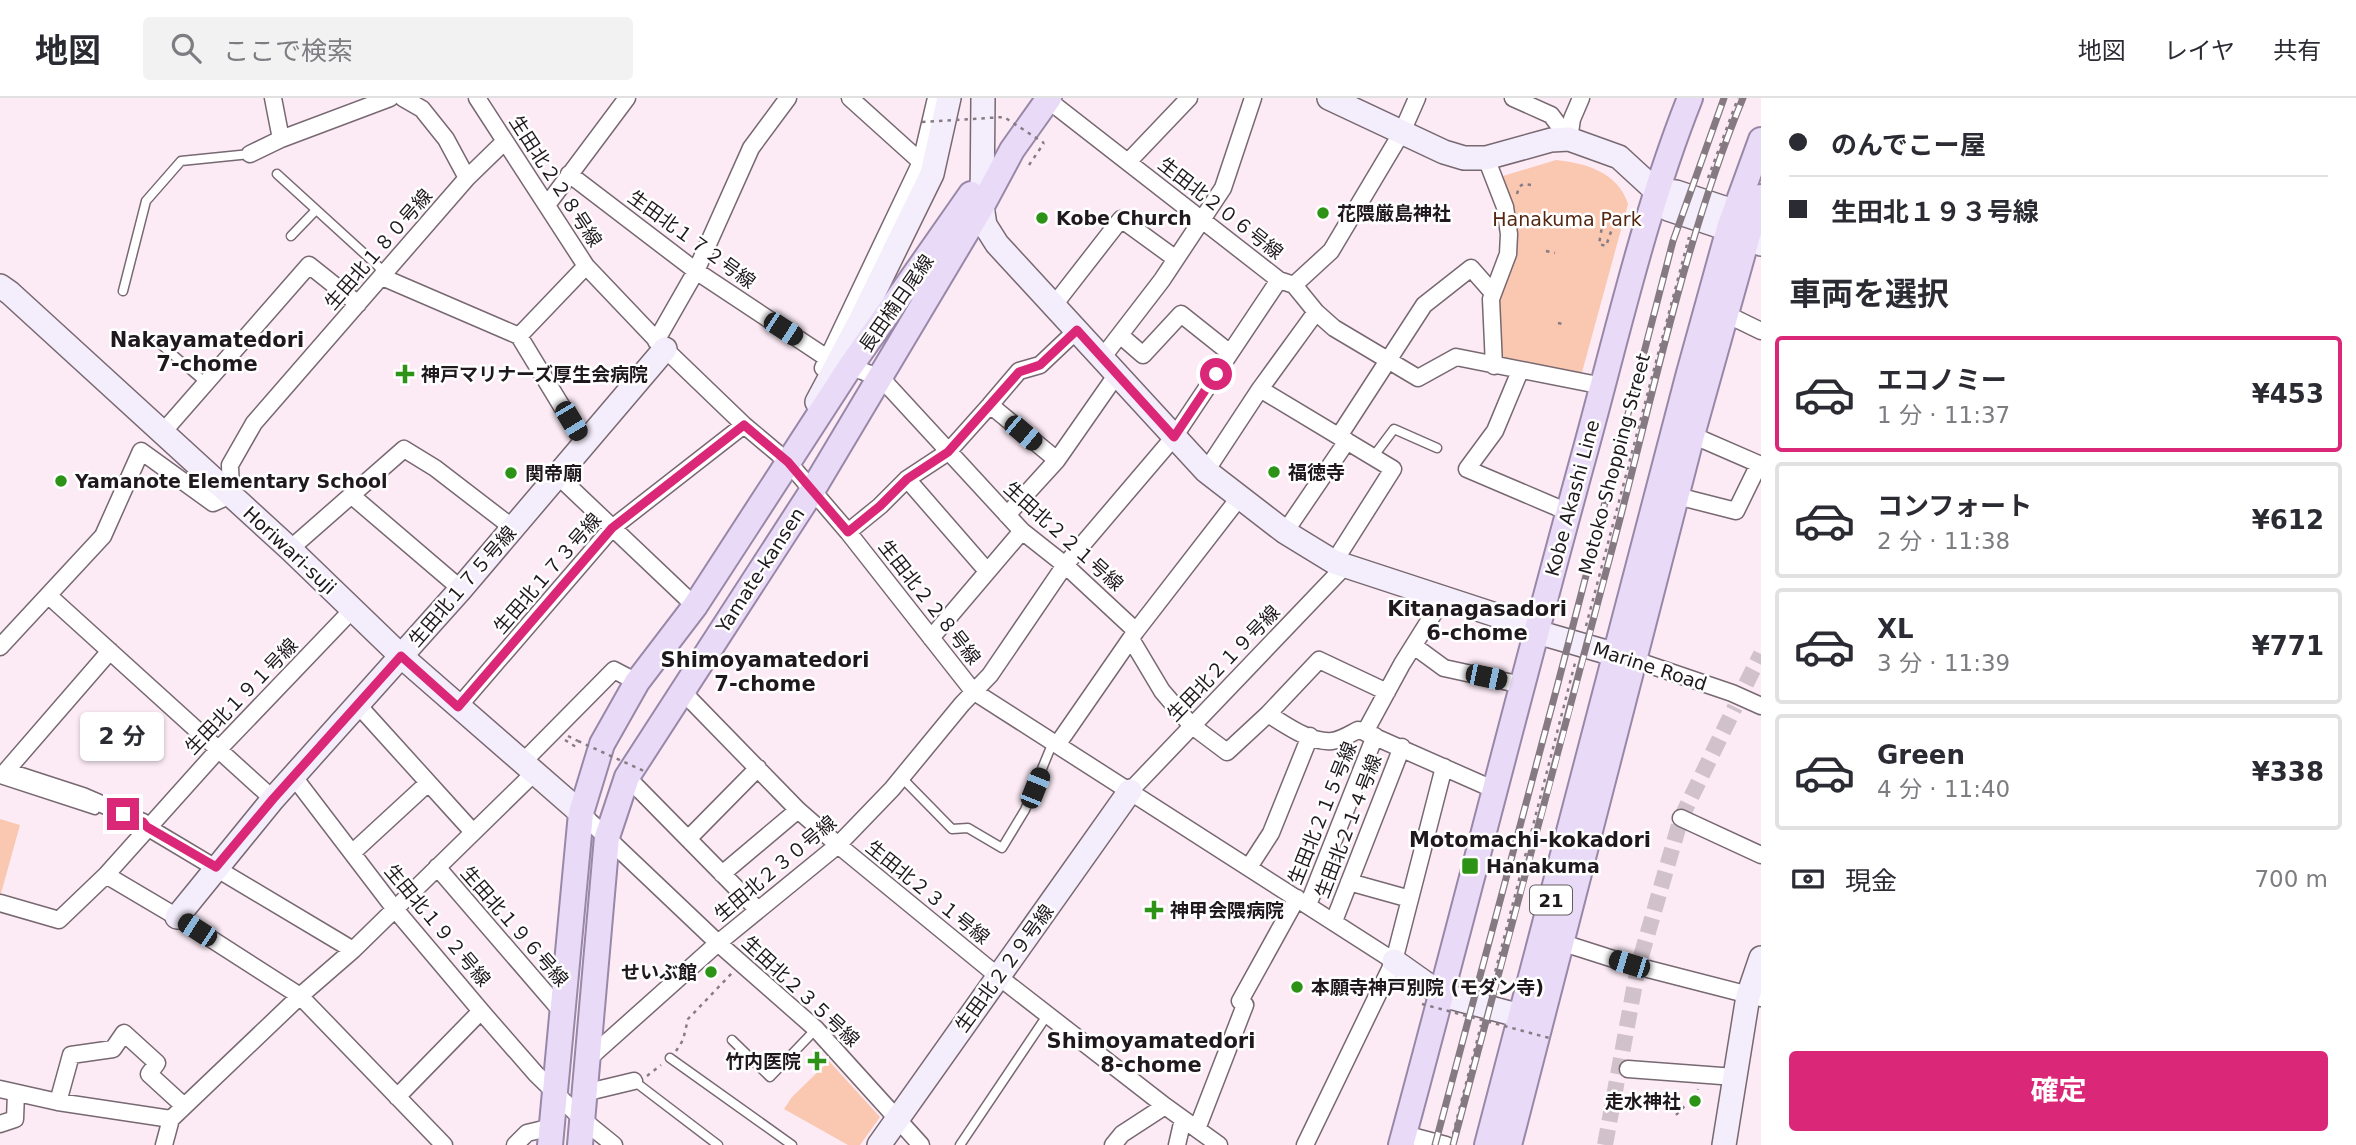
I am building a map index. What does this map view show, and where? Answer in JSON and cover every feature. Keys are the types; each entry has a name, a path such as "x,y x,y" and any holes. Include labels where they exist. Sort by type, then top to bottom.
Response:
{"main road":[{"name":"Kobe Akashi Line","path":"1402,1140 1432,999 1494,790 1656,191 1690,98"},
{"name":"長田楠日尾線","path":"982,206 1021,158 1049,99"},
{"name":"21","path":"1509,1145 1560,942 1625,657 1677,496 1746,235 1761,140"},
{"name":"長田楠日尾線","path":"788,462 838,363 983,178 1021,158"},
{"name":"21","path":"1487,1145 1521,1016 1746,235 1761,197"},
{"name":"Yamate-kansen","path":"580,1145 607,837 635,774 682,691 812,491 982,206"},
{"name":"Yamate-kansen","path":"551,1136 581,813 602,744 637,682 695,606 788,462"}],"street":[{"path":"273,98 281,139"},
{"path":"250,154 281,139 390,98"},
{"path":"403,98 422,109 446,139 467,178"},
{"name":"生田北２２８号線","path":"477,98 586,266 661,345 744,425 788,462 848,532 973,691 1394,961"},
{"path":"547,205 627,98"},
{"path":"661,345 751,148 788,98"},
{"path":"850,98 921,162"},
{"path":"838,363 921,162 936,98"},
{"path":"838,363 932,174 949,98"},
{"name":"Yamate-kansen","path":"982,206 983,98"},
{"path":"1128,162 1189,98"},
{"path":"1007,515 1057,460 1110,366 1120,335 1176,259 1223,188 1253,98"},
{"name":"生田北２３０号線","path":"587,1060 718,943 838,845 902,778 973,691 990,675 1065,565 1174,437 1230,353 1287,282 1331,251 1402,132 1417,98"},
{"path":"1513,98 1551,116 1569,139"},
{"path":"1569,139 1581,98"},
{"name":"生田北２０６号線","path":"1049,99 1287,282 1334,328 1418,378 1456,358 1603,386"},
{"path":"1337,100 1444,152 1464,158 1486,158 1551,140 1569,139 1619,157 1656,191 1676,192 1724,208 1746,235"},
{"name":"生田北１８０号線","path":"231,495 230,466 254,423 467,178 504,142"},
{"path":"1486,158 1505,207 1508,234 1508,254 1491,303 1494,366"},
{"name":"生田北１７２号線","path":"569,174 696,271 838,363 881,378"},
{"name":"Marine Road","path":"982,206 985,225 997,244 1174,437 1206,471 1285,532 1340,563 1514,621 1537,632 1581,643 1732,693 1761,706"},
{"path":"1054,305 1121,219 1176,259"},
{"path":"163,432 309,265 358,304"},
{"path":"519,336 586,266"},
{"path":"1285,532 1343,439 1387,360 1424,305 1471,268 1493,293"},
{"path":"382,277 519,336 584,443"},
{"name":"Horiwari-suji","path":"0,286 290,549 401,656 581,813"},
{"path":"1206,471 1316,312"},
{"path":"1120,335 1143,355 1181,314 1230,353"},
{"path":"1726,314 1761,331"},
{"path":"848,532 907,479 948,452 1019,372 1040,365 1077,330"},
{"name":"生田北１７５号線","path":"177,917 273,799 513,528 661,345"},
{"path":"1520,371 1496,431 1467,469 1568,512"},
{"name":"生田北２２１号線","path":"881,378 1022,531 1065,565 1134,635 1162,691 1191,725 1227,752 1268,714"},
{"path":"1261,389 1374,457"},
{"path":"990,405 1057,460"},
{"name":"生田北１７３号線","path":"458,707 612,528 744,425"},
{"path":"1677,496 1736,511 1760,464 1692,435"},
{"path":"290,549 404,449 435,468 513,528"},
{"path":"0,647 103,536 141,451 213,503 231,495"},
{"name":"生田北２１９号線","path":"1130,791 1340,563 1393,469 1374,457"},
{"path":"557,475 695,606"},
{"path":"907,479 987,571"},
{"path":"352,495 461,589"},
{"path":"1055,743 1239,498"},
{"path":"931,638 1022,531"},
{"path":"49,596 273,799"},
{"name":"生田北２１５号線","path":"1190,1124 1245,1005 1240,1001 1303,901 1387,692 1444,597"},
{"name":"生田北１９１号線","path":"0,903 59,919 106,875 218,750 353,610"},
{"path":"1414,646 1444,668 1522,685"},
{"path":"110,651 3,775 83,796 143,822 147,827 353,950"},
{"path":"1387,692 1319,660 1268,714 1310,736 1328,741 1359,730 1494,790"},
{"path":"164,1145 171,1119 300,996 353,950 473,832 614,670 637,682"},
{"name":"生田北２３１号線","path":"682,691 798,810 838,845 999,977 1216,1144"},
{"path":"358,705 473,832"},
{"path":"1249,867 1271,833 1310,736"},
{"name":"生田北２１４号線","path":"1334,921 1402,747"},
{"path":"1305,1145 1394,961 1444,767"},
{"path":"688,839 758,768"},
{"path":"635,774 688,839 758,910"},
{"name":"生田北１９２号線","path":"294,777 394,908 481,1011 556,1093 614,1145"},
{"path":"352,853 428,783"},
{"name":"生田北２２９号線","path":"878,1145 1130,791"},
{"path":"722,874 798,810"},
{"name":"生田北２３５号線","path":"581,813 718,943 816,1029 921,1145"},
{"path":"1681,818 1761,855"},
{"name":"生田北１９６号線","path":"437,867 562,1012"},
{"path":"106,875 300,996 444,1145"},
{"path":"1349,882 1410,899"},
{"path":"1560,942 1629,964"},
{"path":"1724,1145 1735,1077 1761,958"},
{"path":"1394,961 1432,999 1521,1016"},
{"path":"1648,970 1754,997"},
{"path":"397,1097 481,1011"},
{"path":"58,1102 71,1055 113,1049 124,1033 157,1063 149,1074 184,1107"},
{"path":"1628,1069 1735,1077"},
{"path":"584,1093 634,1081"},
{"path":"0,1124 15,1119 8,1091 58,1102 171,1119"},
{"path":"1113,1145 1122,1134 1165,1106"},
{"path":"1177,1145 1190,1124"},
{"path":"515,1145 527,1133 551,1136"},
{"path":"1402,1140 1449,1141"}],"lane":[{"path":"123,291 146,201 181,161 250,154"},
{"path":"277,174 379,267 382,277"},
{"path":"291,236 316,210"},
{"path":"158,342 206,383"},
{"path":"1374,457 1394,429 1437,448"},
{"path":"902,778 952,829 968,828 1002,848 1026,810 1055,743"},
{"path":"960,1145 1048,1014"},
{"path":"732,1040 770,1077 816,1029"},
{"path":"670,1058 792,1145"},
{"path":"634,1081 718,1145"}],"path":[{"path":"1708,178 1738,98"},
{"path":"922,122 1004,117 1044,143 1021,158"},
{"path":"1542,221 1552,224"},
{"path":"1603,221 1598,244 1606,246 1614,223 1618,225"},
{"name":"Motoko Shopping Street","path":"1449,1141 1689,237"},
{"path":"1546,251 1555,253"},
{"path":"1558,323 1563,324"},
{"path":"576,747 564,741 567,736 635,774"},
{"path":"634,1081 649,1075 670,1058 684,1040 688,1019 741,963"},
{"path":"1432,999 1553,1039"},
{"path":"1676,1115 1698,1089"}],"green space":[{"name":"Hanakuma Park","path":"1556,160 1599,171 1617,184 1628,204 1581,376 1496,362 1494,306 1508,197 1503,176"},
{"path":"0,819 20,825 0,897"},
{"path":"829,1061 880,1117 860,1145 848,1145 784,1109 792,1097"}],"tunnel":[{"path":"1746,684 1761,654"},
{"path":"1605,1145 1638,967 1681,818 1735,707"}],"railway":[{"path":"1435,1145 1673,241 1724,98"},
{"path":"1453,1145 1687,260 1722,151 1743,98"}],"place":[{"name":"花隈厳島神社","path":"1323,213"},
{"name":"Kobe Church","path":"1042,218"},
{"name":"神戸マリナーズ厚生会病院","path":"405,374"},
{"name":"福徳寺","path":"1274,472"},
{"name":"関帝廟","path":"511,473"},
{"name":"Yamanote Elementary School","path":"61,481"},
{"name":"Hanakuma","path":"1470,866"},
{"name":"神甲会隈病院","path":"1154,910"},
{"name":"せいぶ館","path":"711,972"},
{"name":"本願寺神戸別院 (モダン寺)","path":"1297,987"},
{"name":"竹内医院","path":"817,1061"},
{"name":"走水神社","path":"1695,1101"}],"district":[{"name":"Nakayamatedori 7-chome","path":"207,352"},
{"name":"Kitanagasadori 6-chome","path":"1477,621"},
{"name":"Shimoyamatedori 7-chome","path":"765,672"},
{"name":"Motomachi-kokadori","path":"1530,840"},
{"name":"Shimoyamatedori 8-chome","path":"1151,1053"}],"route":[{"path":"123,814 143,822 147,827 216,867 401,656 458,707 612,528 744,425 788,462 848,532 907,479 948,452 1019,372 1040,365 1077,330 1174,437 1216,374"}]}
